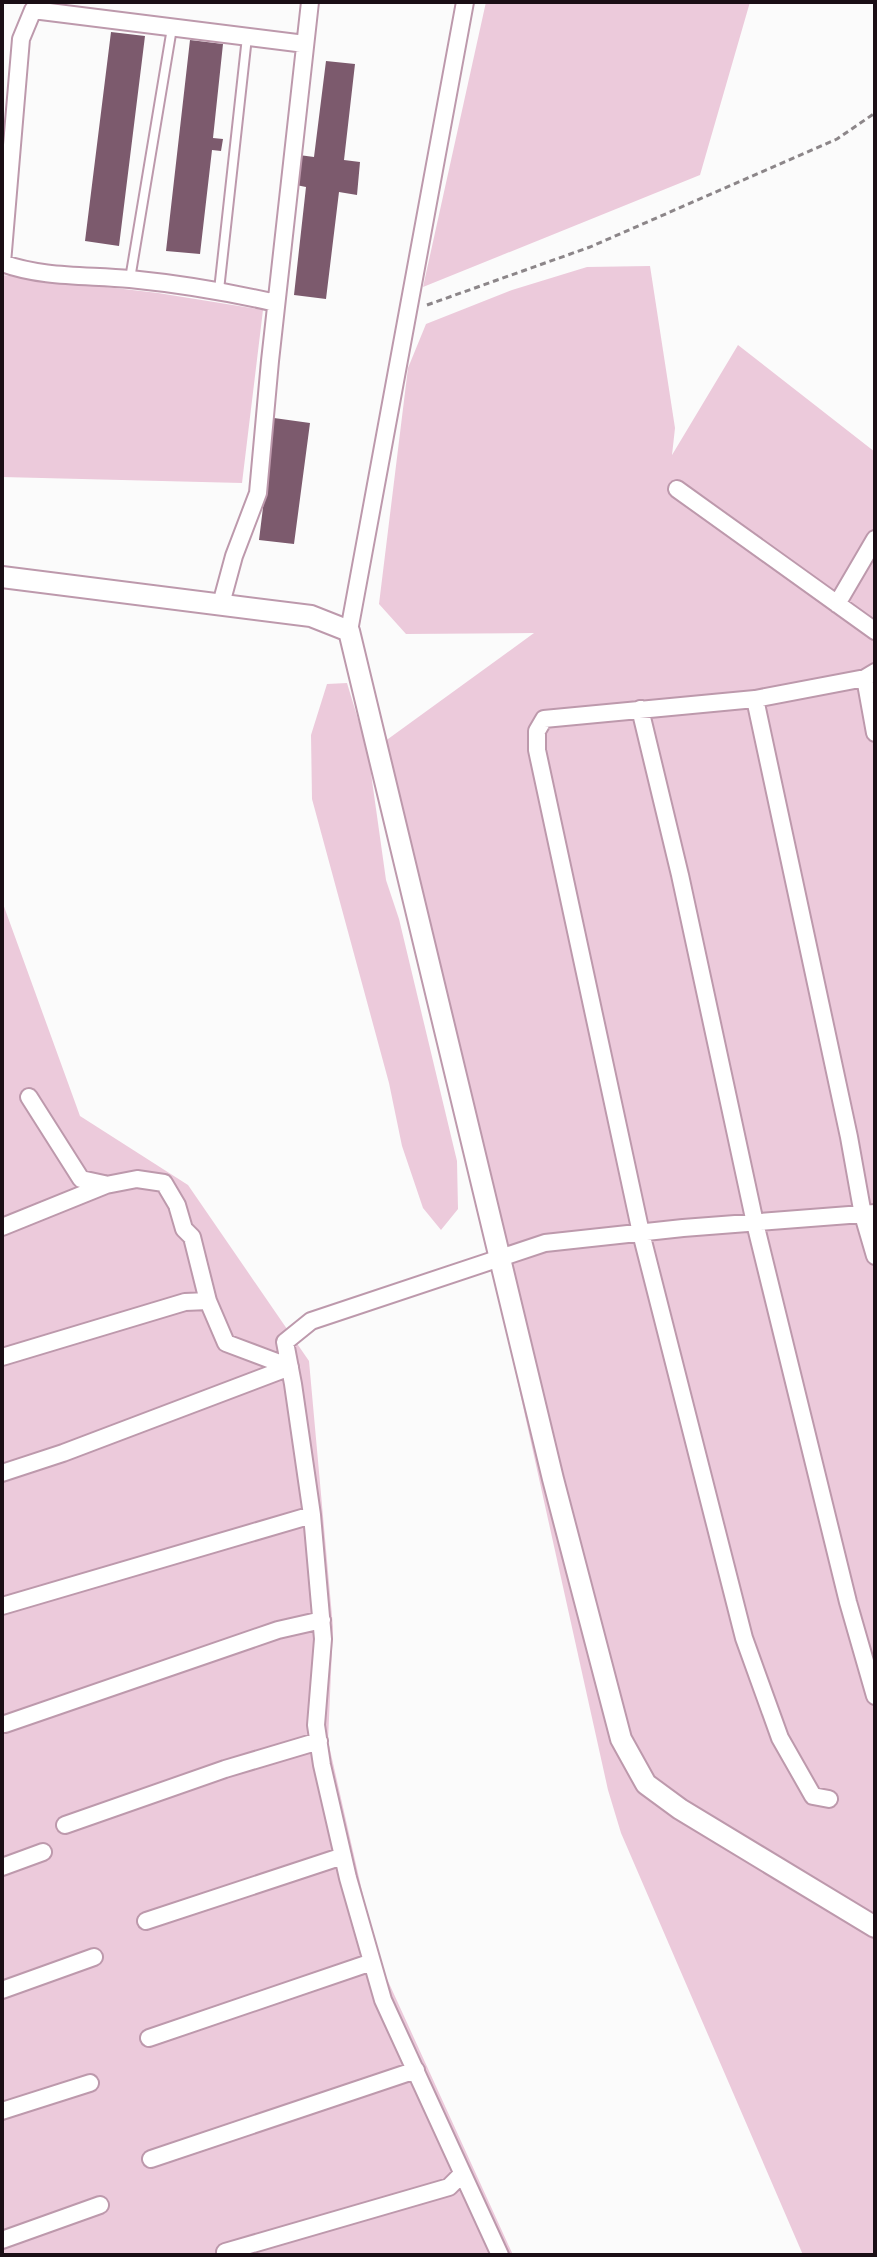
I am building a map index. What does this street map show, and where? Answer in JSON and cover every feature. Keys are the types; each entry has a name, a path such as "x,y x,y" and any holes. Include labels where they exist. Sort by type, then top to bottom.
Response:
{"street":[{"path":"221,604 234,556 258,493 310,2"},
{"path":"465,2 349,631 553,1479 621,1739 646,1784 680,1809 875,1927"},
{"path":"276,303 219,290 21,270 2,263 21,39 33,10 305,44"},
{"path":"677,489 875,631"},
{"path":"837,604 875,539"},
{"path":"2,577 311,616 349,631"},
{"path":"829,1799 813,1796 780,1738 744,1638 641,1233 537,750 537,731 544,719 755,699 870,675 875,733"},
{"path":"755,699 869,1214 875,1256"},
{"path":"640,709 680,875 755,1223 848,1602 875,1696"},
{"path":"29,1097 81,1179 106,1185"},
{"path":"2,1227 106,1185 137,1179 164,1183 177,1205 184,1229 192,1237 208,1301 226,1343 290,1367"},
{"path":"500,2255 383,2000 343,1856 316,1725 322,1620 312,1515 285,1342 311,1321 545,1243 869,1214"},
{"path":"2,1357 185,1302 208,1301"},
{"path":"2,1473 290,1367"},
{"path":"2,1606 312,1515"},
{"path":"5,1724 278,1630 322,1620"},
{"path":"65,1825 225,1769 319,1741"},
{"path":"2,1867 43,1852"},
{"path":"146,1921 343,1856"},
{"path":"2,1990 94,1957"},
{"path":"149,2038 372,1962"},
{"path":"151,2159 416,2070"},
{"path":"2,2111 90,2083"},
{"path":"225,2252 449,2187 462,2174"},
{"path":"2,2240 100,2205"}],"lane":[{"path":"130,279 172,28"},
{"path":"219,290 247,37"}],"path":[{"path":"409,312 590,247 837,139 875,113"}],"shaded area":[{"path":"486,2 750,2 700,175 423,287"},
{"path":"650,266 675,428 672,455 738,345 875,452 875,2255 803,2255 621,1833 608,1790 377,747 534,633 406,634 379,604 408,368 426,324 512,290 587,267"},
{"path":"2,275 158,293 263,310 242,483 2,477"},
{"path":"347,683 368,752 386,880 399,919 457,1161 458,1209 441,1230 423,1208 402,1146 389,1083 312,799 311,735 327,684"},
{"path":"2,901 80,1116 188,1185 309,1361 333,1627 328,1741 377,1957 513,2255 2,2255"}],"building":[{"path":"111,32 145,36 119,246 85,241"},
{"path":"190,40 223,44 213,138 223,139 221,151 212,150 200,254 166,251"},
{"path":"326,61 355,64 344,160 360,162 357,195 339,192 326,299 294,295 306,187 296,185 299,155 314,157"},
{"path":"274,418 310,423 294,544 259,540"}]}
